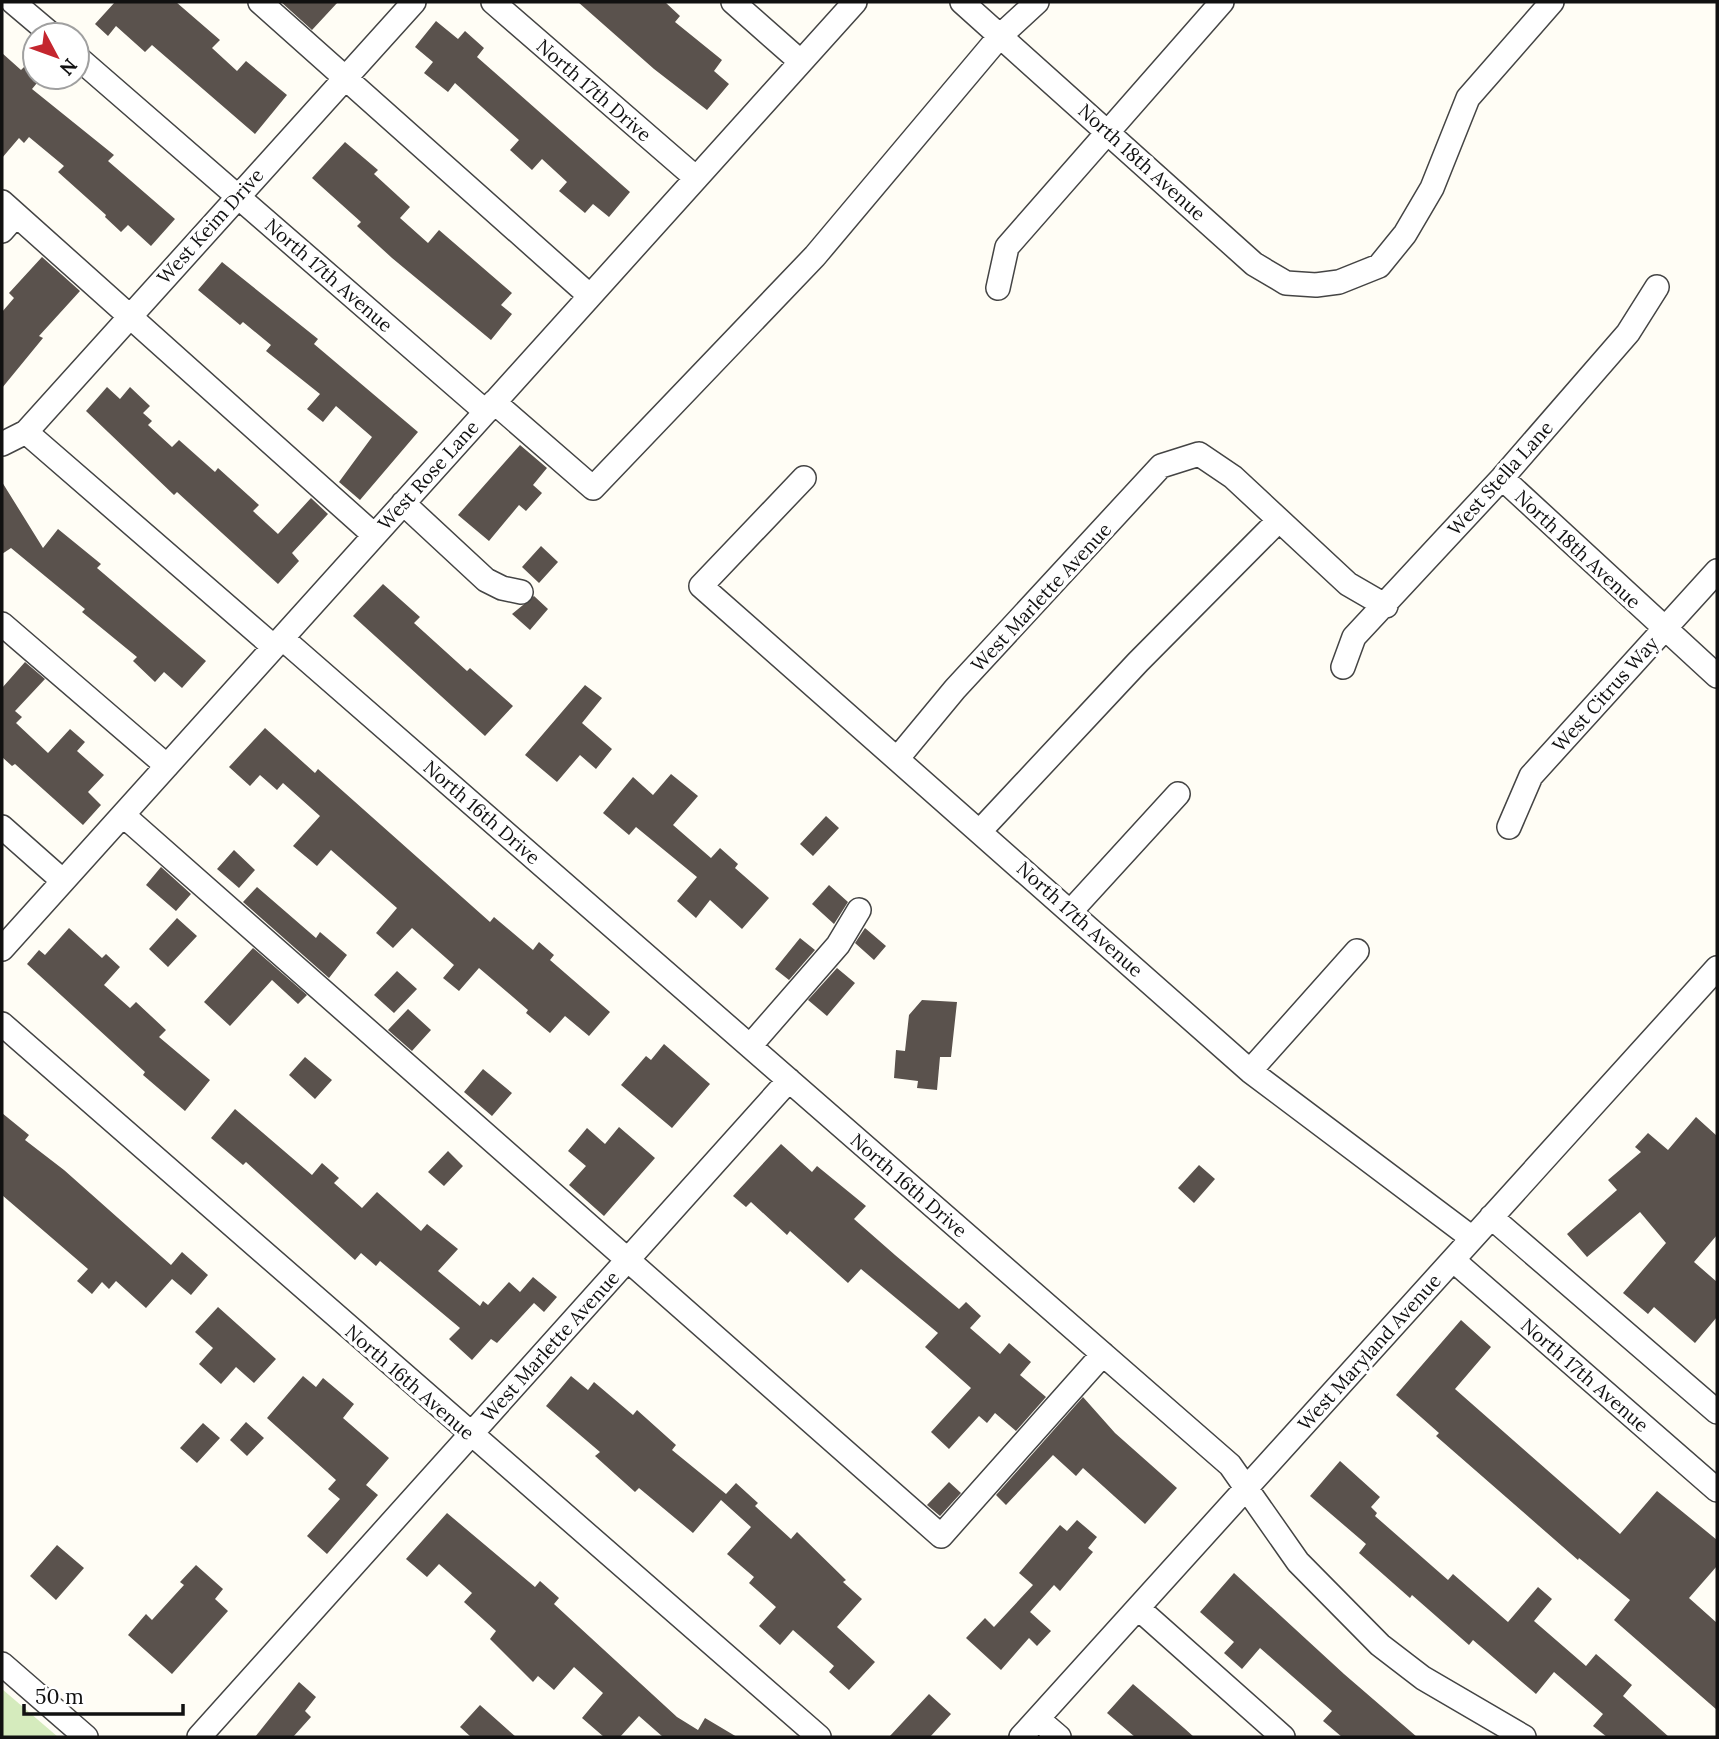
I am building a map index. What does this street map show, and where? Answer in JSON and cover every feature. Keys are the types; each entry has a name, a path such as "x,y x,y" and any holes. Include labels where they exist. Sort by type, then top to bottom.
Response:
{"street":[{"path":"13,2 35,21"},
{"path":"260,2 590,296"},
{"name":"West Keim Drive","path":"2,444 26,432 237,195 414,2"},
{"name":"North 17th Drive","path":"493,2 696,178"},
{"path":"733,2 800,62"},
{"name":"West Rose Lane","path":"2,949 855,2"},
{"name":"North 18th Avenue","path":"962,2 1108,130 1254,264 1286,283 1316,285 1339,282 1379,266 1405,234 1432,188 1468,98 1552,2"},
{"path":"1000,36 1037,2"},
{"path":"998,288 1007,247 1222,2"},
{"name":"North 17th Avenue","path":"91,69 490,407 593,488 815,256 1000,36"},
{"path":"7,216 128,317 374,535"},
{"name":"West Stella Lane","path":"1343,667 1354,637 1386,606 1502,478 1628,333 1657,287"},
{"name":"North 16th Drive","path":"26,432 278,642 750,1046 1230,1465 1298,1562 1380,1645 1423,1678 1524,1737"},
{"name":"West Marlette Avenue","path":"897,760 955,689 1161,466 1199,454 1233,477 1279,520"},
{"name":"North 17th Avenue","path":"804,478 701,586 1250,1071 1472,1238"},
{"name":"North 18th Avenue","path":"1502,478 1717,676"},
{"path":"403,503 486,580 502,589 521,592"},
{"path":"980,831 1138,662 1279,520 1348,584 1386,606"},
{"name":"West Citrus Way","path":"1509,827 1531,776 1717,571"},
{"path":"2,624 167,766"},
{"path":"1071,911 1178,794"},
{"path":"122,815 942,1535 1103,1354"},
{"path":"2,827 63,881"},
{"path":"750,1046 838,945 859,911"},
{"path":"1250,1071 1357,951"},
{"name":"West Maryland Avenue","path":"1021,1737 1717,968"},
{"name":"North 16th Avenue","path":"2,1024 819,1737"},
{"name":"West Marlette Avenue","path":"199,1737 789,1080"},
{"path":"1491,1217 1717,1412"},
{"name":"North 17th Avenue","path":"1453,1260 1717,1490"},
{"path":"1139,1609 1283,1737"},
{"path":"2,1664 86,1737"},
{"path":"1038,1719 1059,1737"}],"green space":[{"path":"2,1689 58,1737 2,1737"}],"building":[{"path":"115,2 176,2 220,40 212,48 237,71 246,61 287,95 255,134 152,45 145,52 116,26 108,36 95,24"},
{"path":"281,2 338,2 312,30"},
{"path":"578,2 665,2 680,16 675,22 722,60 714,71 729,84 707,110 654,69"},
{"path":"436,21 458,39 465,31 484,48 477,57 630,192 609,217 593,204 585,213 559,191 567,182 542,159 532,170 510,150 519,140 455,83 448,92 424,73 433,62 415,47"},
{"path":"2,53 21,70 21,91 34,91 114,155 108,161 175,219 151,246 128,225 121,232 58,172 64,166 29,137 24,143 19,138 2,158"},
{"path":"345,142 378,170 374,174 410,207 400,218 428,243 439,230 512,293 501,305 512,314 491,340 392,258 357,226 361,222 312,178"},
{"path":"42,257 80,291 39,336 43,338 2,388 2,312 14,298 9,293"},
{"path":"222,262 318,339 314,344 418,432 360,500 339,482 372,437 336,406 323,422 307,409 320,394 266,351 271,345 243,322 240,325 198,290"},
{"path":"107,387 120,399 130,387 150,406 143,413 152,421 148,425 172,447 179,440 215,472 218,468 259,505 253,511 278,534 311,498 328,514 292,553 299,561 278,584 177,492 174,495 86,411"},
{"path":"520,445 547,468 533,485 542,493 526,511 519,505 489,541 458,515"},
{"path":"2,482 43,548 58,529 101,564 97,568 206,661 182,688 164,672 155,682 133,661 137,657 82,612 85,609 11,548 2,554"},
{"path":"541,546 558,562 539,583 522,567"},
{"path":"383,584 420,617 414,623 467,671 470,668 513,706 485,736 353,616"},
{"path":"534,596 548,609 530,630 512,614"},
{"path":"25,662 45,679 15,711 22,717 16,723 48,753 70,729 85,742 77,751 104,775 88,792 101,805 83,825 15,764 12,766 2,757 2,688"},
{"path":"585,685 602,698 582,723 612,749 596,769 580,755 557,782 525,755"},
{"path":"265,728 315,773 318,769 490,922 494,917 533,950 539,942 554,955 550,960 610,1012 589,1036 565,1016 550,1033 526,1013 528,1010 479,968 459,991 443,978 454,965 412,928 393,948 376,933 397,908 331,850 317,866 293,846 320,816 283,783 277,790 260,775 250,786 229,767"},
{"path":"671,774 698,796 673,825 711,858 720,848 738,864 735,868 769,898 742,929 710,900 696,918 677,901 697,877 636,827 629,835 603,813 633,777 653,795"},
{"path":"826,816 839,828 813,856 800,844"},
{"path":"234,850 255,870 239,888 217,869"},
{"path":"161,867 191,894 176,911 146,885"},
{"path":"829,885 848,902 834,924 812,904"},
{"path":"257,887 316,938 320,932 347,955 329,978 243,902"},
{"path":"177,918 197,936 168,967 149,949"},
{"path":"69,928 102,958 106,954 120,967 104,985 130,1008 136,1002 166,1030 159,1037 210,1080 185,1111 143,1075 145,1072 27,964 39,950 45,955"},
{"path":"865,928 886,946 874,960 855,943"},
{"path":"800,938 815,950 789,980 775,969"},
{"path":"253,948 307,995 298,1004 272,980 230,1026 204,1002"},
{"path":"837,968 855,983 827,1016 808,1000"},
{"path":"397,971 417,989 394,1013 374,995"},
{"path":"922,1000 957,1002 951,1057 940,1057 937,1090 917,1088 918,1081 894,1078 896,1050 905,1051 909,1015"},
{"path":"408,1009 431,1030 412,1051 388,1030"},
{"path":"664,1044 710,1084 672,1128 621,1085 646,1056 651,1060"},
{"path":"305,1057 332,1080 315,1099 289,1075"},
{"path":"483,1069 512,1093 492,1116 464,1092"},
{"path":"235,1109 312,1175 322,1163 339,1178 334,1183 362,1208 377,1192 421,1231 427,1224 458,1249 438,1271 480,1306 483,1301 488,1305 509,1282 520,1292 533,1277 557,1297 544,1312 534,1303 497,1343 491,1339 472,1360 449,1339 460,1328 380,1261 376,1266 361,1253 355,1260 246,1162 243,1165 211,1138"},
{"path":"2,1113 29,1135 25,1140 64,1170 171,1265 182,1252 208,1275 191,1295 172,1279 146,1308 116,1281 109,1289 102,1282 92,1294 77,1281 88,1269 2,1195"},
{"path":"1696,1117 1717,1136 1717,1235 1694,1262 1717,1282 1717,1317 1695,1343 1654,1307 1648,1314 1623,1293 1666,1243 1640,1212 1587,1257 1567,1234 1617,1190 1608,1180 1641,1152 1635,1147 1648,1133 1668,1150"},
{"path":"619,1127 655,1158 604,1216 569,1185 586,1166 568,1151 587,1128 605,1144"},
{"path":"781,1144 812,1172 817,1166 866,1206 854,1219 895,1255 959,1309 966,1302 981,1316 970,1328 1000,1354 1009,1343 1031,1362 1020,1375 1046,1397 1016,1431 995,1413 987,1423 979,1416 949,1449 931,1432 971,1388 925,1347 938,1333 861,1269 848,1283 790,1231 787,1235 751,1202 746,1207 733,1196"},
{"path":"448,1151 463,1166 444,1186 428,1172"},
{"path":"1199,1165 1215,1179 1194,1203 1178,1188"},
{"path":"218,1307 276,1359 254,1383 236,1367 221,1384 199,1364 213,1348 195,1332"},
{"path":"1461,1320 1491,1347 1455,1389 1620,1534 1657,1491 1717,1540 1717,1566 1689,1598 1717,1623 1717,1710 1614,1620 1630,1600 1579,1558 1578,1560 1436,1436 1439,1433 1396,1395"},
{"path":"303,1376 316,1387 323,1378 354,1404 343,1418 389,1458 366,1485 378,1495 327,1554 307,1536 340,1499 328,1489 336,1480 267,1418"},
{"path":"571,1376 588,1390 594,1382 633,1415 637,1410 676,1445 672,1450 726,1494 736,1483 758,1503 755,1506 791,1539 797,1532 846,1580 843,1582 862,1599 837,1627 875,1662 849,1690 829,1672 834,1666 793,1630 780,1645 759,1626 776,1607 749,1583 754,1577 727,1554 751,1527 721,1500 693,1533 639,1488 635,1492 595,1456 600,1452 546,1406"},
{"path":"1083,1397 1115,1433 1177,1488 1145,1524 1083,1468 1076,1476 1053,1455 1006,1505 996,1495"},
{"path":"246,1422 264,1438 247,1456 230,1440"},
{"path":"203,1423 220,1438 197,1463 180,1448"},
{"path":"1340,1461 1380,1497 1371,1507 1377,1513 1375,1516 1448,1580 1453,1574 1508,1622 1538,1587 1552,1599 1534,1621 1586,1666 1596,1654 1632,1685 1623,1696 1669,1737 1607,1737 1593,1726 1603,1714 1554,1672 1536,1694 1473,1640 1469,1645 1412,1595 1410,1598 1359,1553 1366,1544 1310,1496"},
{"path":"949,1482 961,1493 940,1516 927,1505"},
{"path":"447,1513 535,1587 540,1581 559,1598 554,1604 677,1717 698,1730 705,1718 737,1737 663,1737 639,1716 620,1737 604,1737 582,1718 603,1693 574,1667 554,1690 538,1676 533,1682 490,1639 496,1631 464,1602 472,1593 439,1564 427,1577 406,1559"},
{"path":"1077,1520 1097,1537 1088,1548 1093,1552 1060,1591 1054,1585 1030,1612 1051,1631 1037,1646 1029,1638 1001,1670 966,1638 985,1618 994,1627 1033,1585 1019,1573 1060,1525 1067,1531"},
{"path":"57,1545 84,1568 56,1600 30,1576"},
{"path":"196,1565 223,1589 215,1599 228,1611 172,1674 128,1635 146,1614 152,1620 184,1585 180,1582"},
{"path":"1234,1573 1417,1737 1342,1737 1323,1721 1332,1711 1260,1648 1242,1669 1224,1653 1234,1642 1200,1612"},
{"path":"299,1682 316,1697 305,1711 311,1717 293,1737 255,1737"},
{"path":"1133,1684 1194,1737 1135,1737 1107,1713"},
{"path":"929,1694 951,1714 930,1737 889,1737"},
{"path":"480,1705 516,1737 471,1737 460,1727"}]}
